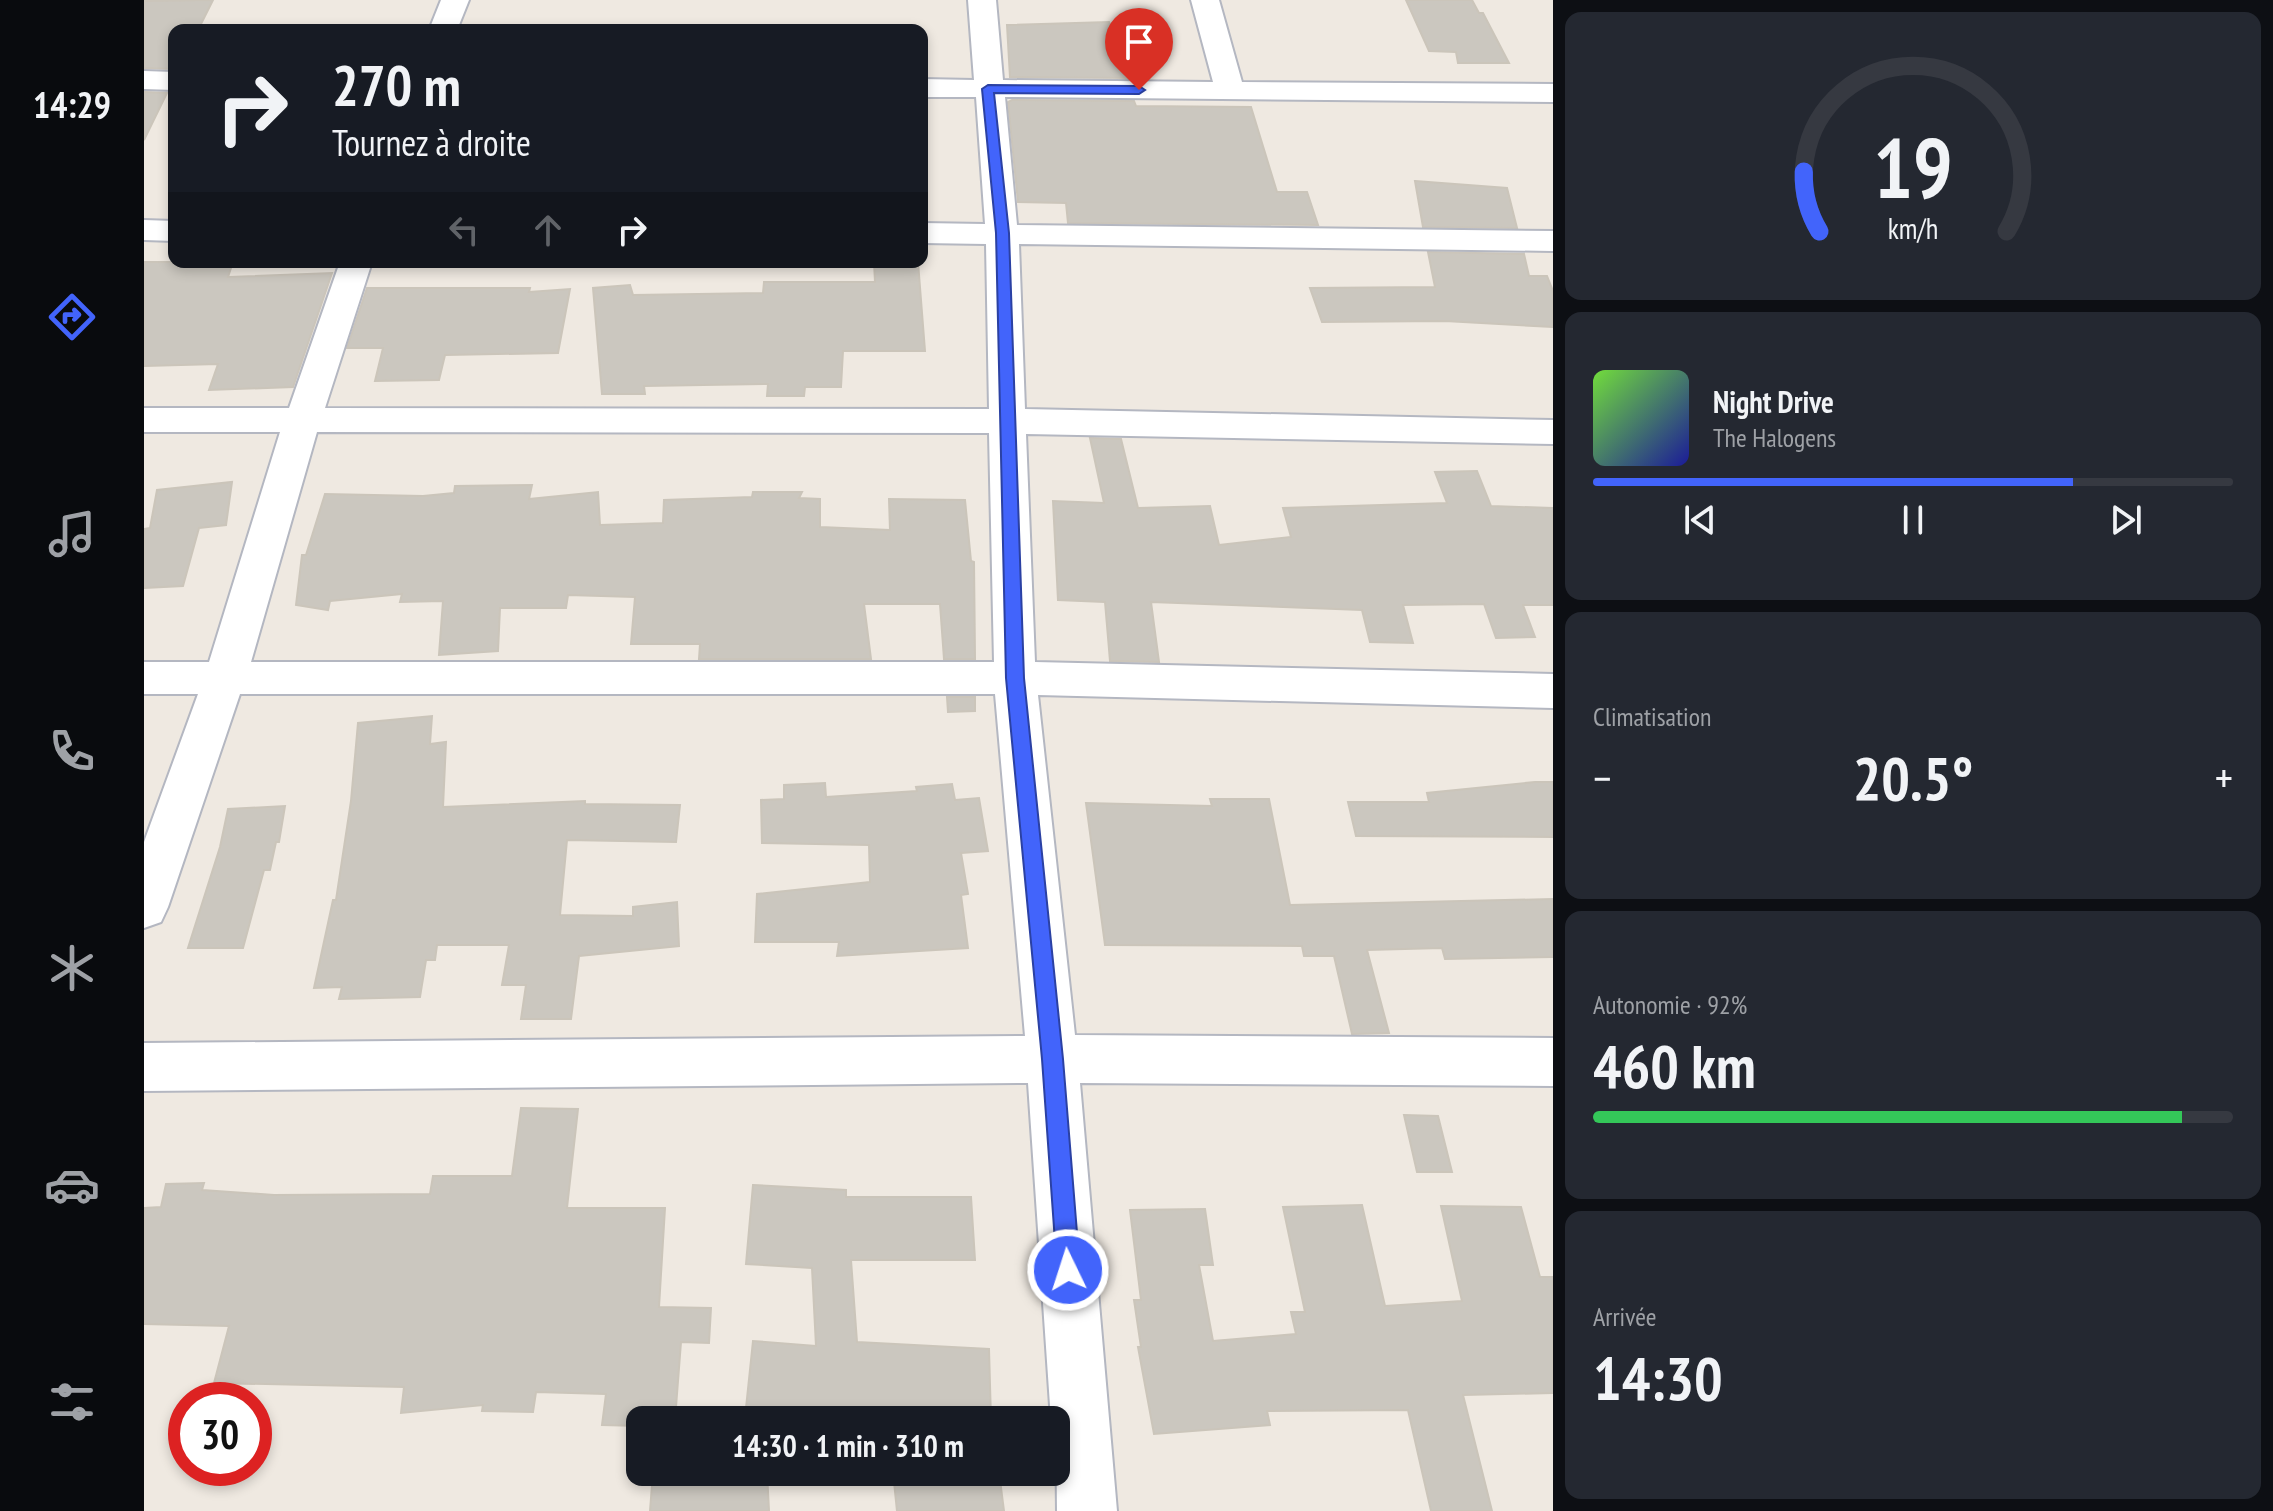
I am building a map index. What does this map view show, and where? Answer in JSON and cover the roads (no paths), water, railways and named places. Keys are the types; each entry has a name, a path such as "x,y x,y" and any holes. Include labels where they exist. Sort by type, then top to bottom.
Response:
{"street":[{"path":"445,24 455,0"},
{"path":"982,0 1002,233 1010,421 1015,678 1052,1059 1087,1511"},
{"path":"1205,0 1230,91"},
{"path":"144,80 168,81"},
{"path":"928,88 1553,93"},
{"path":"144,230 168,231"},
{"path":"928,233 1553,241"},
{"path":"144,907 225,677 302,422 354,268"},
{"path":"144,420 1010,421 1553,432"},
{"path":"144,678 1015,678 1553,691"},
{"path":"144,1067 1052,1059 1553,1062"}]}
